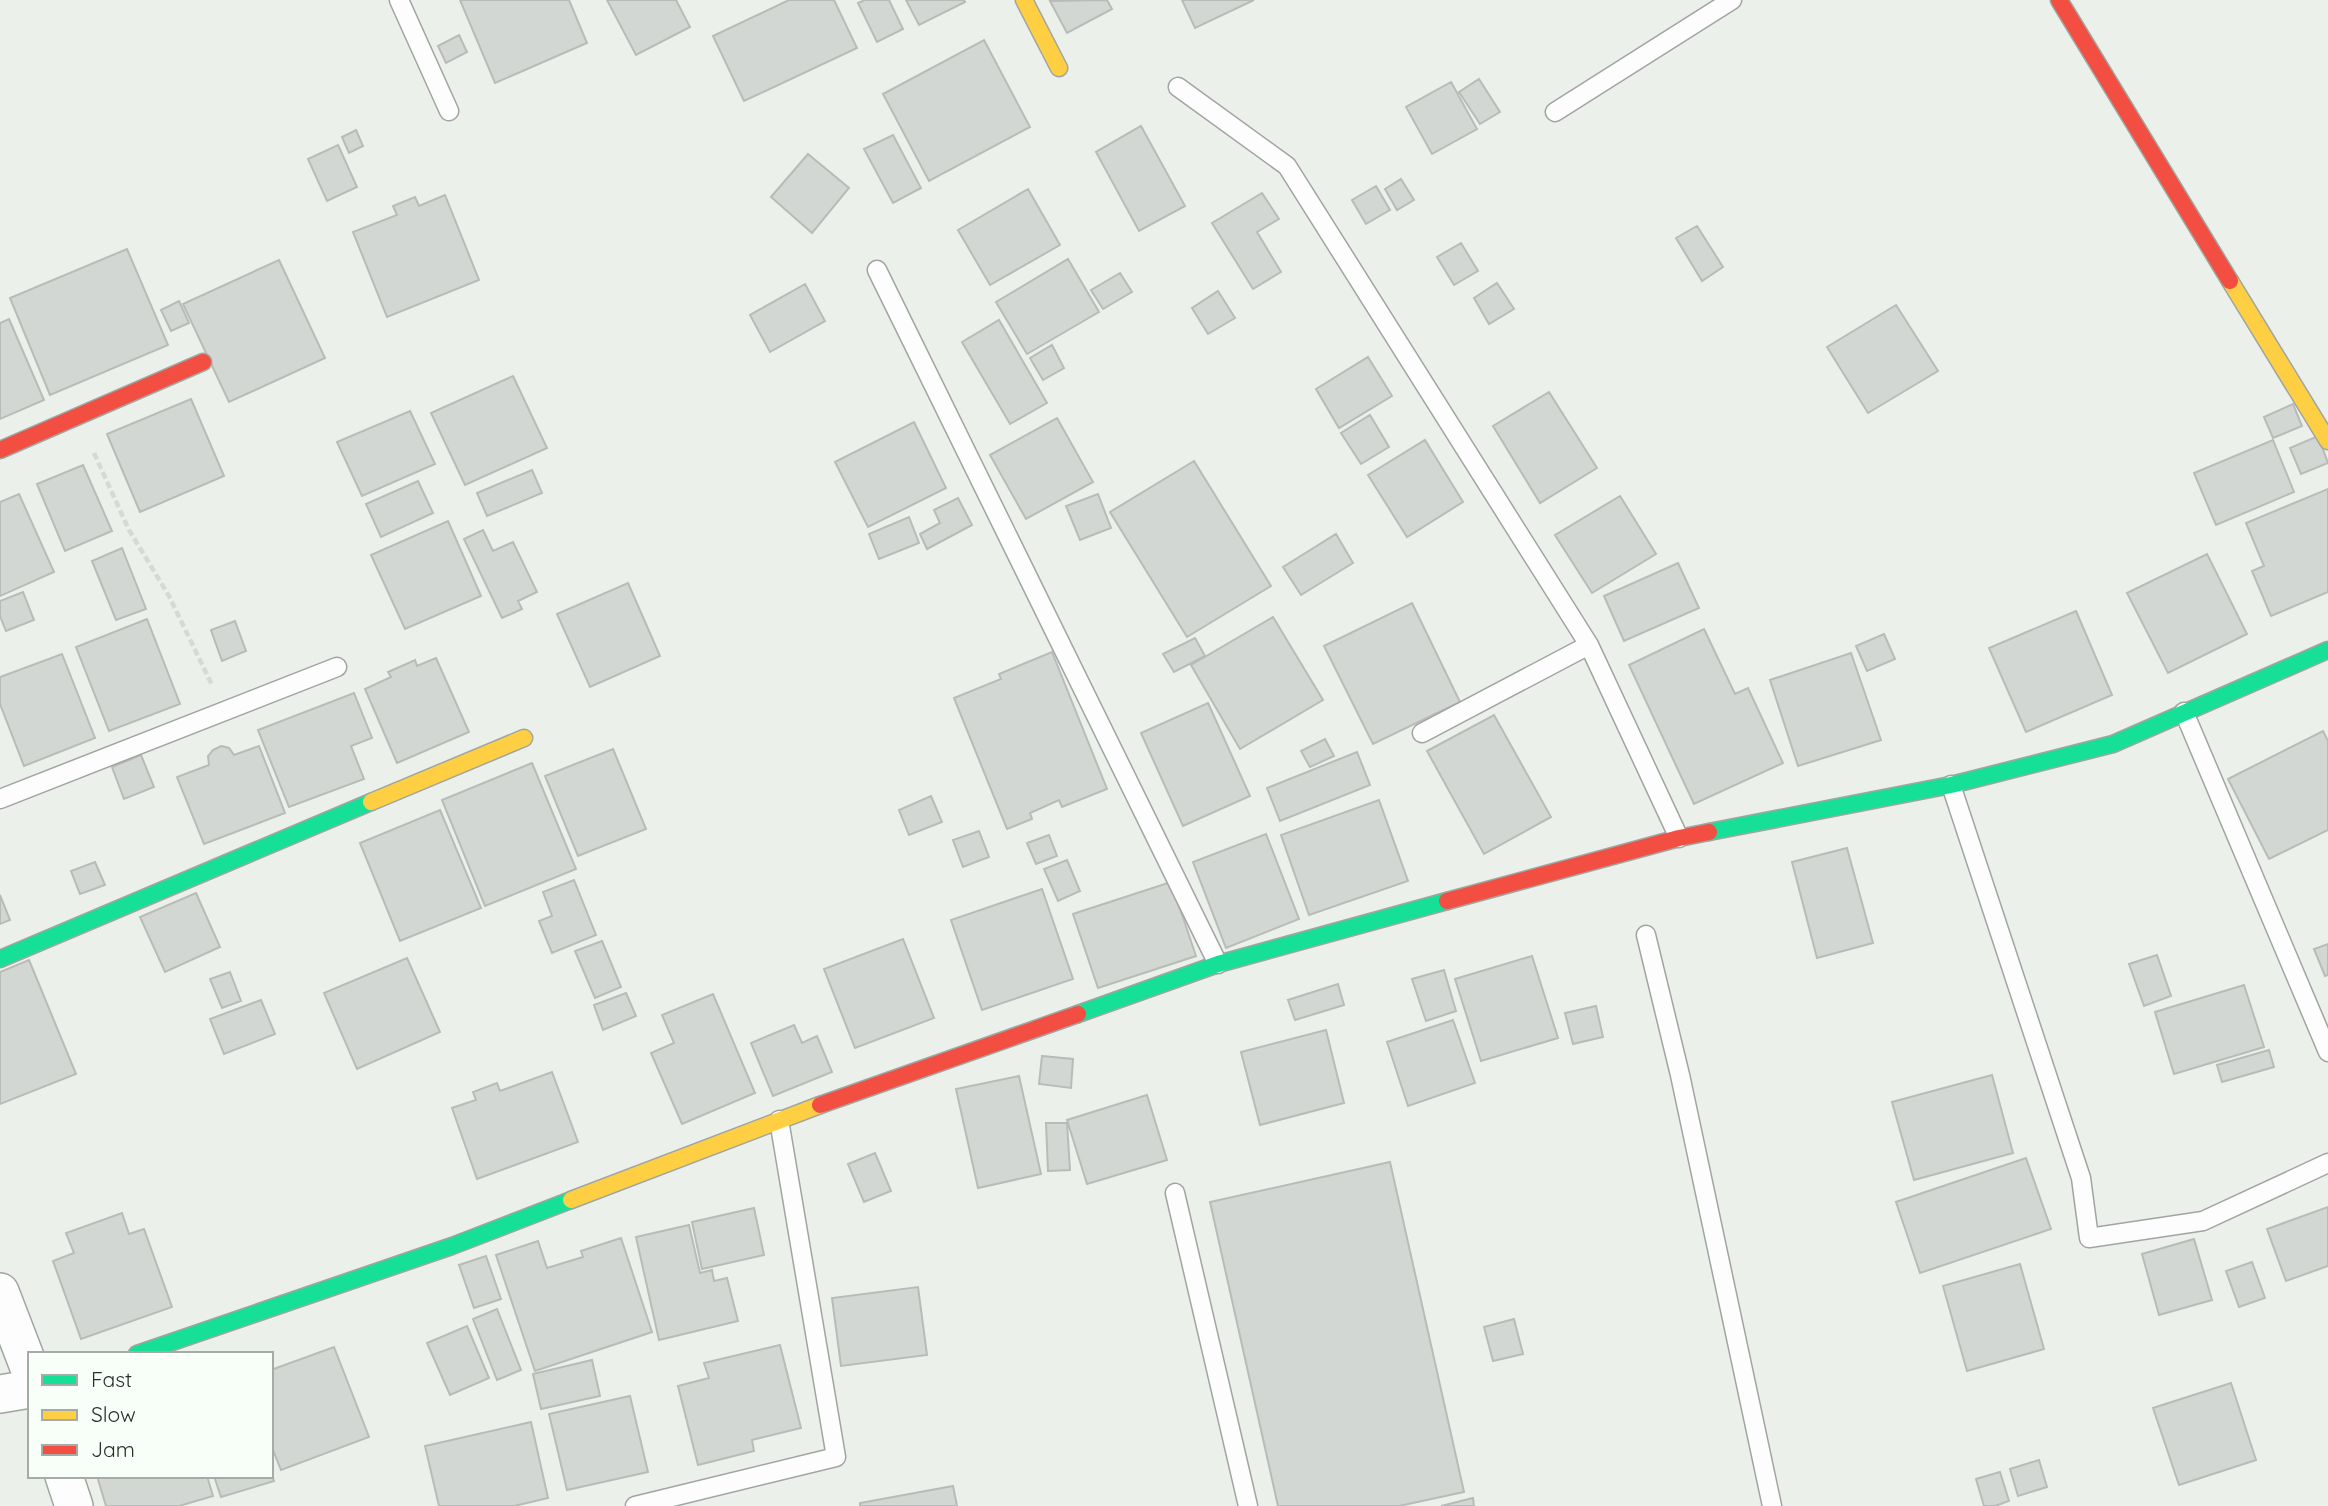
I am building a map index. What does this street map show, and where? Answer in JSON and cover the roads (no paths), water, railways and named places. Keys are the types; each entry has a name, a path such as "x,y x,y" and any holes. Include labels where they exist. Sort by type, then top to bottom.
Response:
{"street":[{"path":"1024,0 1059,68"},
{"path":"2059,0 2328,441"},
{"path":"0,450 203,362"},
{"path":"143,1352 452,1246 779,1119 1218,964 1679,838 1951,785 2113,744 2328,650"},
{"path":"0,959 524,738"},
{"path":"0,1292 28,1365"},
{"path":"0,1394 28,1389"},
{"path":"65,1478 74,1506"}],"lane":[{"path":"399,0 449,111"},
{"path":"1555,112 1732,0"},
{"path":"1178,87 1287,166 1589,645 1679,838"},
{"path":"877,270 1218,964"},
{"path":"1422,733 1589,645"},
{"path":"0,799 337,667"},
{"path":"2184,712 2328,1052"},
{"path":"1951,785 2081,1178 2089,1238 2203,1222 2328,1163"},
{"path":"1646,935 1680,1075 1772,1506"},
{"path":"635,1506 836,1457 779,1119"},
{"path":"1175,1193 1248,1506"}]}
